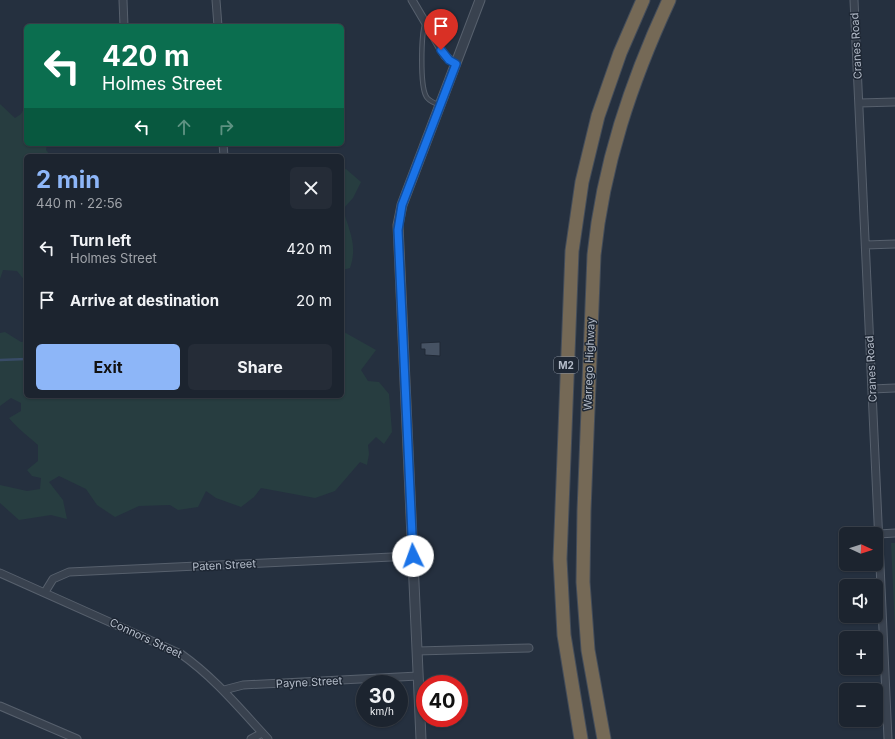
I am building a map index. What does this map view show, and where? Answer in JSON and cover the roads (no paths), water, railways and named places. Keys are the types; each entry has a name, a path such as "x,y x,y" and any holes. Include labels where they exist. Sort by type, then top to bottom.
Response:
{"highway":[{"name":"Warrego Highway","path":"581,739 565,642 560,559 572,251 582,182 598,116 620,53 643,0"},
{"name":"Warrego Highway","path":"604,739 588,650 583,582 592,289 597,228 606,176 627,100 647,50 670,0"},
{"path":"647,50 659,41 679,0"}],"street":[{"path":"123,0 124,24"},
{"path":"216,0 218,24"},
{"path":"412,0 445,56 456,64"},
{"path":"418,675 398,225 402,205 480,0"},
{"name":"Cranes Road","path":"854,0 879,527"},
{"path":"859,103 895,102"},
{"path":"866,245 895,244"},
{"path":"872,389 895,388"},
{"path":"883,534 895,533"},
{"name":"Paten Street","path":"45,592 53,579 69,572 413,556"},
{"name":"Cranes Road","path":"881,571 888,739"},
{"name":"Connors Street","path":"0,573 181,654 201,668 224,690 265,736"},
{"path":"417,651 529,648"},
{"name":"Payne Street","path":"224,690 243,685 416,676"},
{"path":"0,706 77,739"},
{"path":"420,727 421,739"},
{"path":"251,739 265,736"}],"lane":[{"path":"425,22 421,38 424,91 428,99 440,105"}],"waterway":[{"path":"0,360 24,359"}]}
